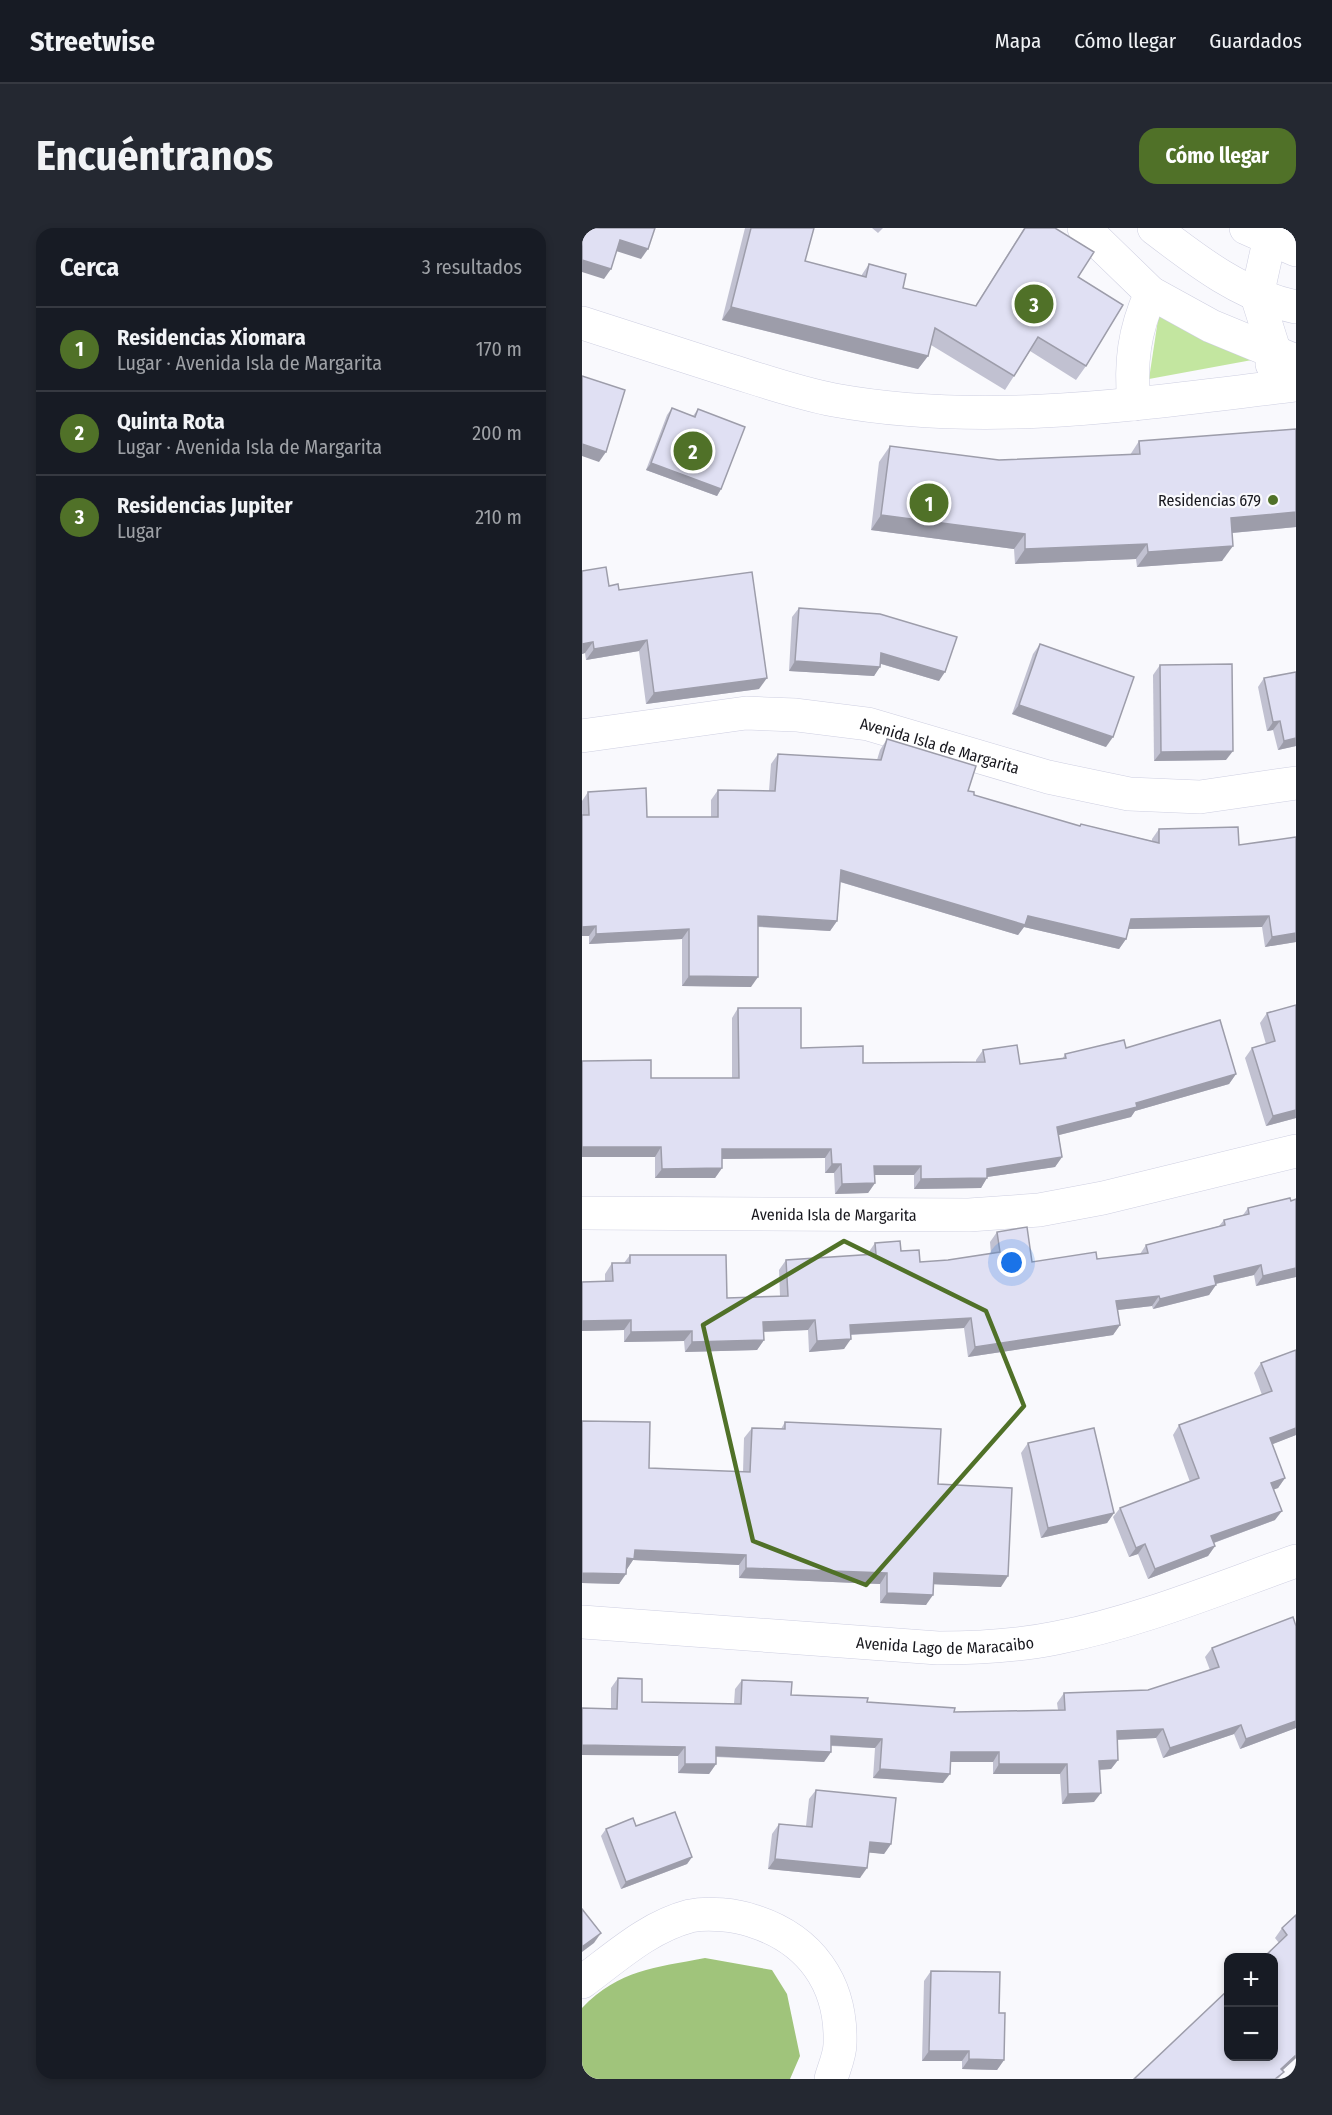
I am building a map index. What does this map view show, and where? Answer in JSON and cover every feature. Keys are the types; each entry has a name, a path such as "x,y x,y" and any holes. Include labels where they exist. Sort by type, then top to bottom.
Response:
{"street":[{"path":"1084,228 1151,293 1211,326 1286,357"},
{"path":"1154,228 1191,256 1257,296 1296,307"},
{"path":"582,323 769,383 833,400 903,410 961,414 1018,414 1134,404 1280,387 1286,357 1257,296 1271,237"},
{"path":"1134,404 1132,376 1137,331 1151,293"},
{"name":"Avenida Isla de Margarita","path":"582,736 746,714 796,715 868,724 1048,777 1129,795 1200,797 1296,783"},
{"name":"Avenida Isla de Margarita","path":"582,1213 969,1215 1039,1210 1103,1198 1296,1150"},
{"name":"Avenida Lago de Maracaibo","path":"582,1622 938,1648 991,1647 1057,1638 1145,1614 1296,1561"},
{"path":"582,1982 648,1932 692,1916 739,1917 774,1927 811,1954 828,1981 837,2013 840,2045 831,2079"}],"highlighted area":[{"path":"844,1241 986,1311 1024,1406 866,1585 753,1541 703,1325"}],"green space":[{"path":"1159,313 1252,360 1149,379"},
{"path":"705,1958 772,1970 787,1994 800,2056 790,2079 582,2079 582,2008 610,1985 624,1978 654,1968"}],"building":[{"path":"582,228 655,228 648,249 620,240 611,269 582,260"},
{"path":"751,228 814,228 805,261 866,277 869,264 906,274 903,288 976,306 1025,228 1055,228 1094,252 1078,277 1123,305 1086,366 1038,337 1014,376 935,328 928,356 731,307"},
{"path":"582,376 625,390 606,452 582,444"},
{"path":"672,408 695,417 698,409 745,427 721,489 651,463"},
{"path":"1296,429 1296,512 1231,518 1233,546 1148,552 1147,544 1025,549 1025,534 881,515 890,446 999,460 1140,454 1139,441"},
{"path":"606,567 609,586 618,584 619,590 752,572 767,678 654,693 647,640 594,649 593,642 582,644 582,571"},
{"path":"799,608 880,614 957,637 945,672 881,653 880,667 795,661"},
{"path":"1040,644 1134,677 1113,737 1019,705"},
{"path":"1232,664 1233,751 1161,752 1160,665"},
{"path":"1296,672 1296,738 1284,741 1280,721 1273,722 1264,678"},
{"path":"887,739 976,766 968,791 974,792 974,795 1080,826 1081,824 1159,843 1159,829 1238,827 1239,845 1296,837 1296,933 1272,937 1269,916 1131,919 1126,939 1028,916 1025,925 841,870 837,921 758,916 758,977 689,976 689,929 596,934 596,926 582,927 582,815 589,815 588,792 646,788 647,817 718,817 718,790 775,791 778,754 881,760"},
{"path":"1296,1005 1296,1110 1273,1116 1252,1048 1275,1041 1267,1013"},
{"path":"738,1008 801,1008 801,1048 863,1046 863,1063 985,1062 983,1050 1017,1045 1020,1064 1066,1058 1065,1054 1124,1040 1126,1048 1220,1020 1236,1074 1136,1103 1137,1107 1057,1127 1062,1157 987,1169 987,1178 921,1179 921,1166 874,1166 875,1183 842,1184 841,1164 832,1164 831,1149 722,1149 722,1168 662,1169 661,1147 582,1147 582,1061 651,1060 651,1078 739,1078"},
{"path":"1290,1198 1291,1201 1296,1199 1296,1268 1263,1276 1261,1265 1214,1276 1216,1285 1160,1299 1159,1296 1116,1301 1120,1325 975,1347 971,1318 850,1325 851,1339 817,1341 815,1320 763,1322 764,1340 692,1342 692,1331 631,1332 631,1320 582,1321 582,1282 613,1281 612,1263 630,1263 630,1255 726,1255 727,1298 788,1296 786,1260 876,1254 875,1243 900,1241 901,1251 919,1250 920,1262 948,1260 1000,1252 997,1232 1027,1227 1032,1262 1096,1252 1097,1259 1148,1253 1146,1245 1225,1225 1224,1220 1249,1214 1248,1208"},
{"path":"1296,1350 1296,1428 1270,1438 1285,1478 1271,1483 1282,1511 1211,1536 1215,1546 1155,1569 1145,1544 1136,1548 1120,1508 1199,1478 1179,1425 1272,1391 1261,1363"},
{"path":"582,1421 650,1422 649,1468 750,1472 752,1428 785,1429 785,1422 941,1429 938,1484 1012,1488 1008,1576 934,1573 933,1595 887,1593 887,1573 746,1568 746,1555 635,1550 634,1559 627,1558 626,1574 582,1573"},
{"path":"1094,1428 1114,1513 1048,1528 1028,1443"},
{"path":"1293,1617 1296,1626 1296,1721 1246,1739 1241,1725 1170,1748 1163,1729 1117,1731 1118,1760 1099,1761 1101,1793 1068,1794 1067,1764 999,1764 999,1752 951,1752 950,1774 880,1769 882,1739 831,1736 831,1752 716,1747 716,1764 685,1764 685,1747 582,1745 582,1708 617,1709 618,1678 642,1679 642,1702 741,1704 742,1680 792,1682 791,1695 868,1698 867,1702 955,1708 954,1712 1065,1710 1064,1693 1148,1690 1219,1667 1212,1648"},
{"path":"816,1790 896,1798 891,1844 870,1842 867,1868 775,1859 779,1824 812,1827"},
{"path":"675,1812 692,1857 626,1882 606,1829 633,1818 636,1826"},
{"path":"582,1909 601,1933 582,1947"},
{"path":"1296,1915 1296,2055 1281,2069 1284,2072 1275,2079 1134,2079 1224,1994 1224,2061 1278,2061 1278,1953 1268,1953 1287,1935 1282,1928"},
{"path":"931,1971 1000,1972 999,2013 1005,2013 1004,2060 969,2059 969,2051 929,2051"}],"place":[{"name":"Residencias Jupiter","path":"1034,304"},
{"name":"Quinta Rota","path":"693,451"},
{"name":"Residencias 679","path":"1273,500"},
{"name":"Residencias Xiomara","path":"929,503"}]}
